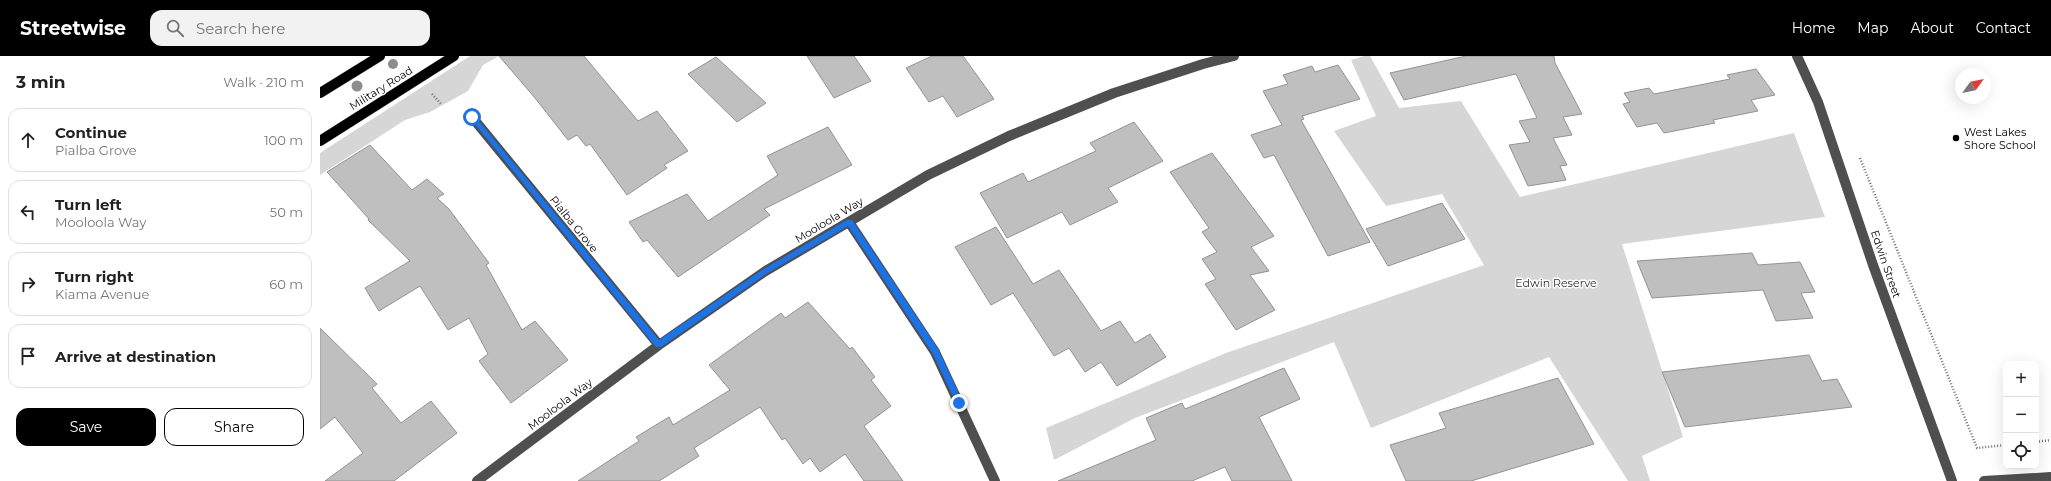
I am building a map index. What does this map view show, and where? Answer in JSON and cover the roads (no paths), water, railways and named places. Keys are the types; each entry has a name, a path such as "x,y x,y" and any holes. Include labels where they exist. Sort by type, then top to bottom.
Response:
{"main road":[{"path":"320,93 380,56"},
{"name":"Military Road","path":"320,141 454,56"}],"street":[{"name":"Mooloola Way","path":"477,481 659,345 764,272 928,175 1009,136 1114,93 1201,60 1234,56"},
{"name":"Edwin Street","path":"1797,56 1818,102 1873,265 1952,481"},
{"name":"Pialba Grove","path":"472,117 659,345"},
{"path":"849,222 935,352 995,481"},
{"path":"1984,481 2051,477"}],"place":[{"name":"West Lakes Shore School","path":"1956,138"}],"park label":[{"name":"Edwin Reserve","path":"1556,283"}]}
